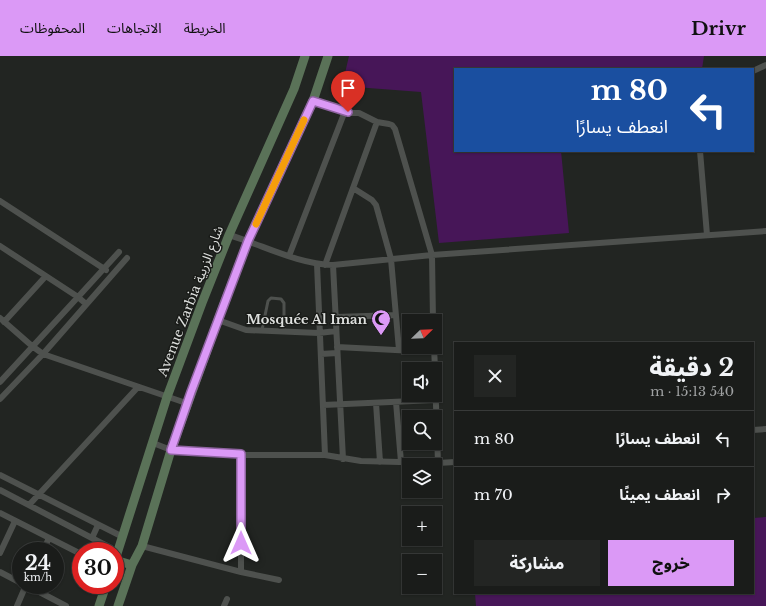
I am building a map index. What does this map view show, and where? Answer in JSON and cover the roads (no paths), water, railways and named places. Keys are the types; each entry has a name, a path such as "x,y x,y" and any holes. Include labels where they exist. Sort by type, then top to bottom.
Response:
{"main road":[{"name":"Avenue Zarbia شارع الزربية","path":"121,542 154,443 167,397 202,303 229,235 294,89 305,56"},
{"path":"118,606 132,566 142,546 186,403 248,241 313,101 328,56"},
{"path":"124,563 132,566"},
{"path":"99,606 103,594"}],"street":[{"path":"754,70 766,65"},
{"path":"313,101 346,111 359,113 377,122 392,125 395,129 432,255 433,314"},
{"path":"289,256 346,111"},
{"path":"325,265 377,122"},
{"path":"700,152 707,235"},
{"path":"321,354 337,350 399,350 391,259 376,205 372,200 353,188"},
{"path":"0,201 112,274"},
{"path":"229,235 289,256 317,264 333,265 432,255 766,231"},
{"path":"0,246 45,277 78,297 86,304"},
{"path":"0,382 119,252"},
{"path":"0,399 43,354 127,258"},
{"path":"317,264 325,455"},
{"path":"333,265 343,459"},
{"path":"45,277 2,320 43,354 186,403"},
{"path":"336,317 396,315"},
{"path":"218,320 246,330 319,333 336,331"},
{"path":"11,370 21,377"},
{"path":"29,505 138,387"},
{"path":"154,443 171,450 241,454 325,455 343,459 401,462 396,402"},
{"path":"323,405 402,402"},
{"path":"436,402 438,458"},
{"path":"376,403 380,462"},
{"path":"754,430 766,429"},
{"path":"241,454 241,572"},
{"path":"442,463 454,462"},
{"path":"0,475 123,537"},
{"path":"0,490 100,542"},
{"path":"0,513 72,550"},
{"path":"0,553 15,521"},
{"path":"92,538 98,525"},
{"path":"47,542 49,538"},
{"path":"142,546 241,572 279,580"},
{"path":"0,572 12,578"},
{"path":"17,606 22,594"},
{"path":"43,594 66,606"},
{"path":"224,606 227,599"}],"lane":[{"path":"262,330 268,301 272,298 281,299 284,303 284,331"}],"place":[{"name":"Mosquée Al Iman","path":"381,336"}]}
